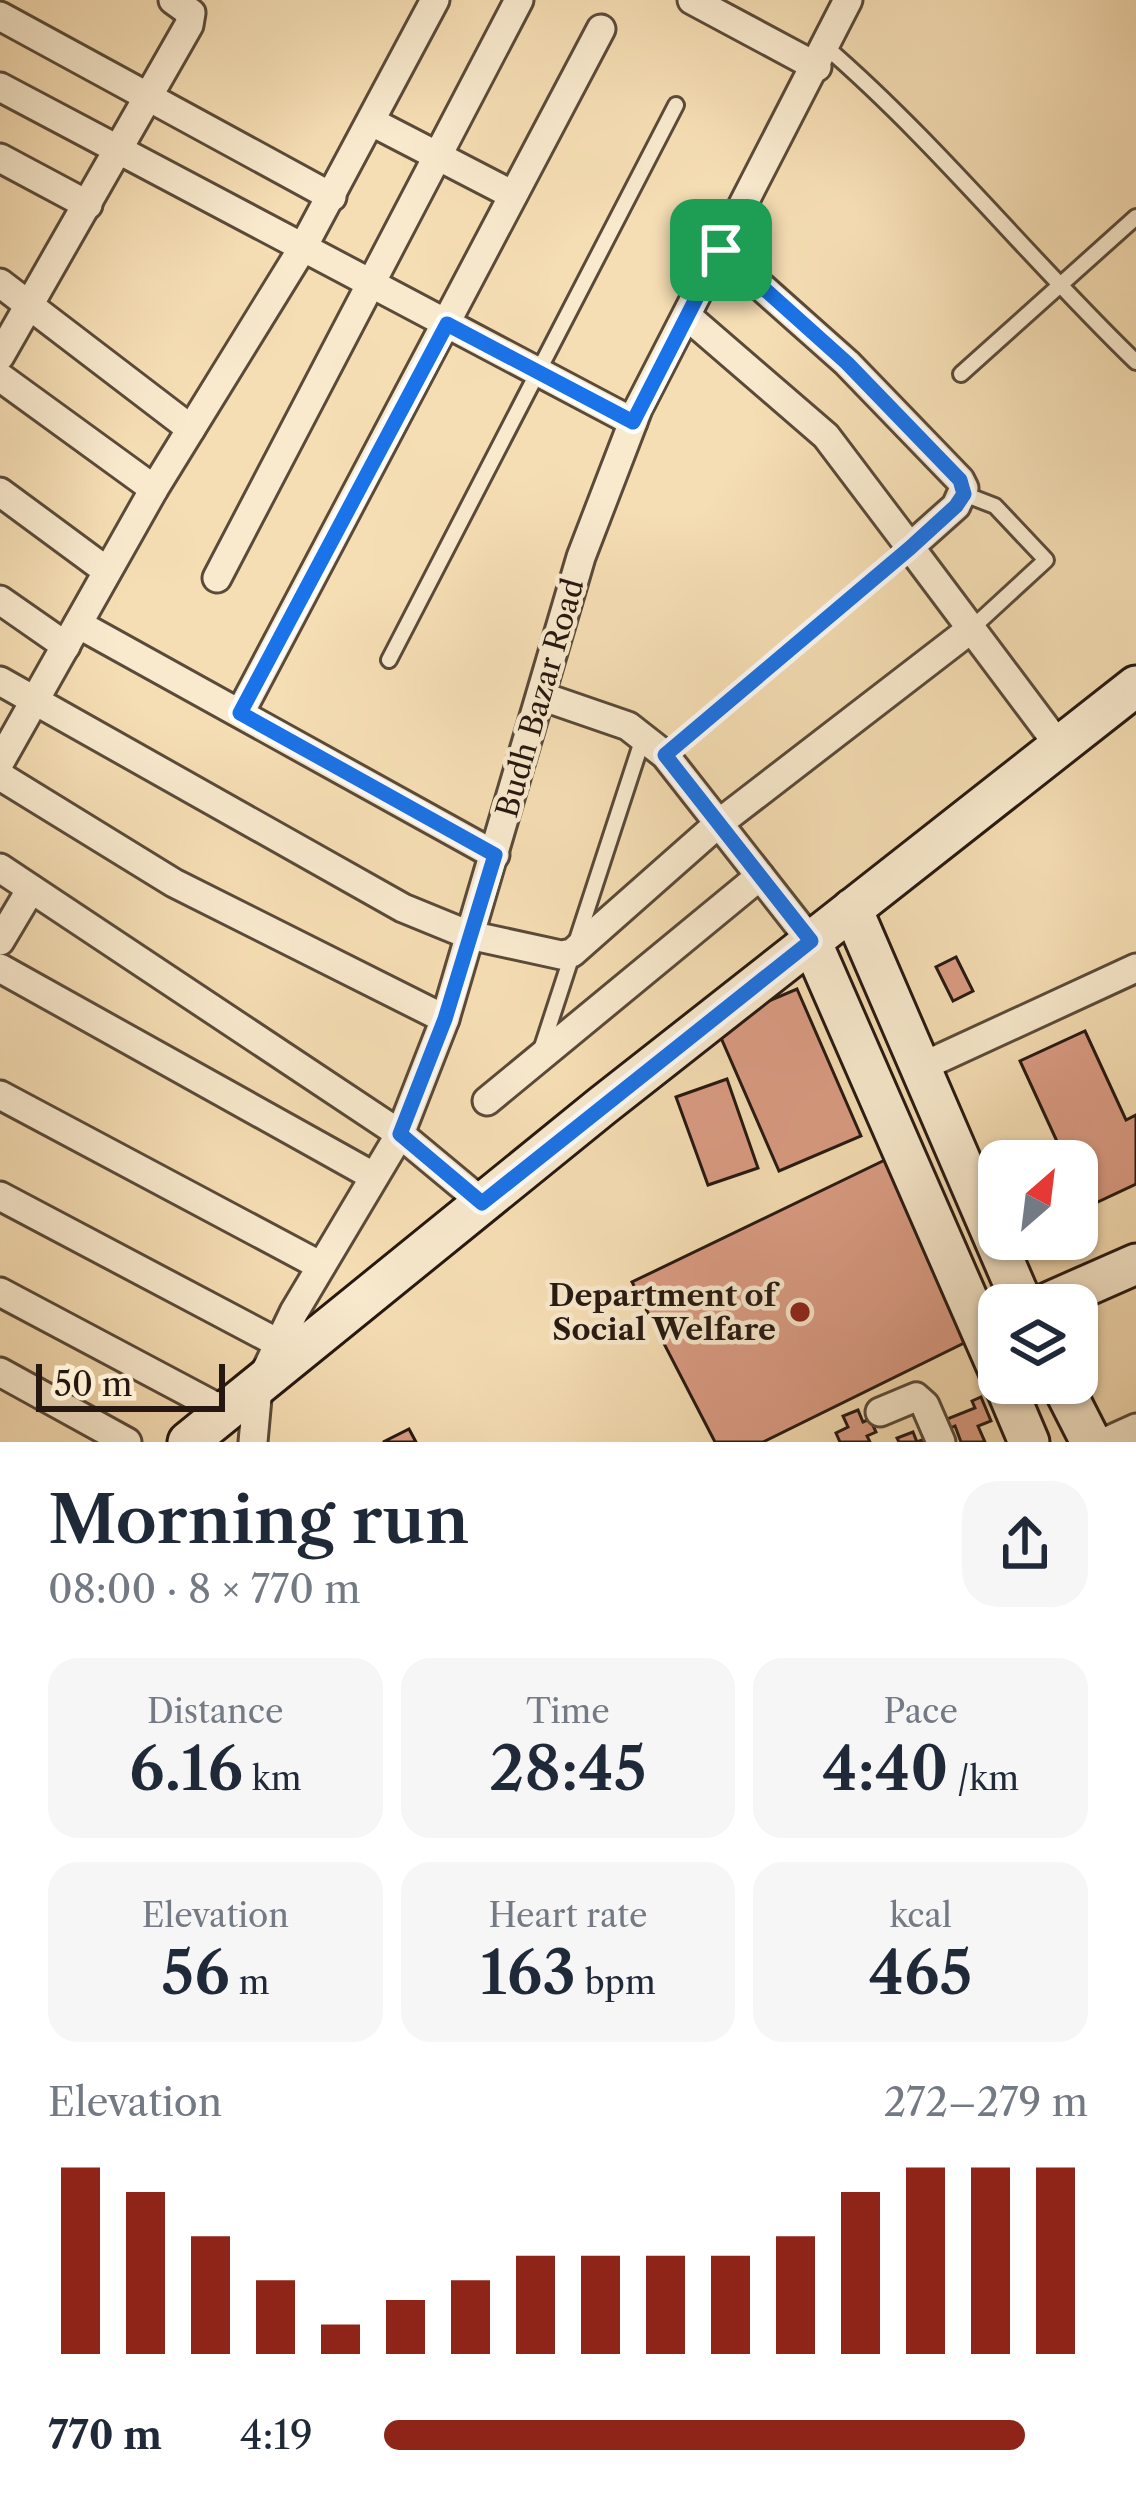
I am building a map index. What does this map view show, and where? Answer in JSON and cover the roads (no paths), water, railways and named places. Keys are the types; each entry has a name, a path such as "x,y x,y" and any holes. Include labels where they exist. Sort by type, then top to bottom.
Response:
{"street":[{"path":"0,762 154,489 302,249 434,0"},
{"path":"217,578 519,0"},
{"path":"692,0 821,57"},
{"name":"Budh Bazar Road","path":"253,1442 258,1387 321,1266 400,1134 445,1019 580,557 633,422 848,0"},
{"path":"0,356 189,25 191,13 182,2"},
{"path":"0,16 332,196"},
{"path":"240,713 601,28"},
{"path":"0,88 633,422"},
{"path":"372,122 513,195"},
{"path":"0,158 88,205"},
{"path":"721,250 847,363 960,480 964,494 956,506 910,548"},
{"path":"0,284 191,429"},
{"path":"687,316 826,436 1060,747"},
{"path":"0,377 154,489"},
{"path":"0,492 107,571"},
{"path":"0,600 240,713 495,855"},
{"path":"0,681 368,889 469,935 550,956 572,953 718,824 971,628"},
{"path":"188,1442 1136,686"},
{"path":"541,697 644,735 665,755 811,941 978,1301"},
{"path":"0,776 174,883 445,1019"},
{"path":"0,868 400,1134 482,1203"},
{"path":"487,1101 760,876"},
{"path":"0,941 31,889"},
{"path":"852,909 1014,1284"},
{"path":"0,968 374,1176"},
{"path":"919,1068 1136,968"},
{"path":"0,1095 321,1266"},
{"path":"0,1196 278,1343"},
{"path":"1091,1284 1136,1264"},
{"path":"0,1292 224,1411"},
{"path":"0,1372 127,1442"},
{"path":"880,1412 916,1397 941,1442"},
{"path":"1013,1404 1029,1442"},
{"path":"1071,1404 1090,1442"},
{"path":"1105,1442 1136,1428"}],"lane":[{"path":"821,57 871,86 1058,287 1136,362"},
{"path":"389,660 676,105"},
{"path":"961,374 1136,217"},
{"path":"964,494 995,506 1046,560 971,628"},
{"path":"665,755 910,548"},
{"path":"539,1055 644,735"}],"place":[{"name":"Department of Social Welfare","path":"800,1312"}]}
